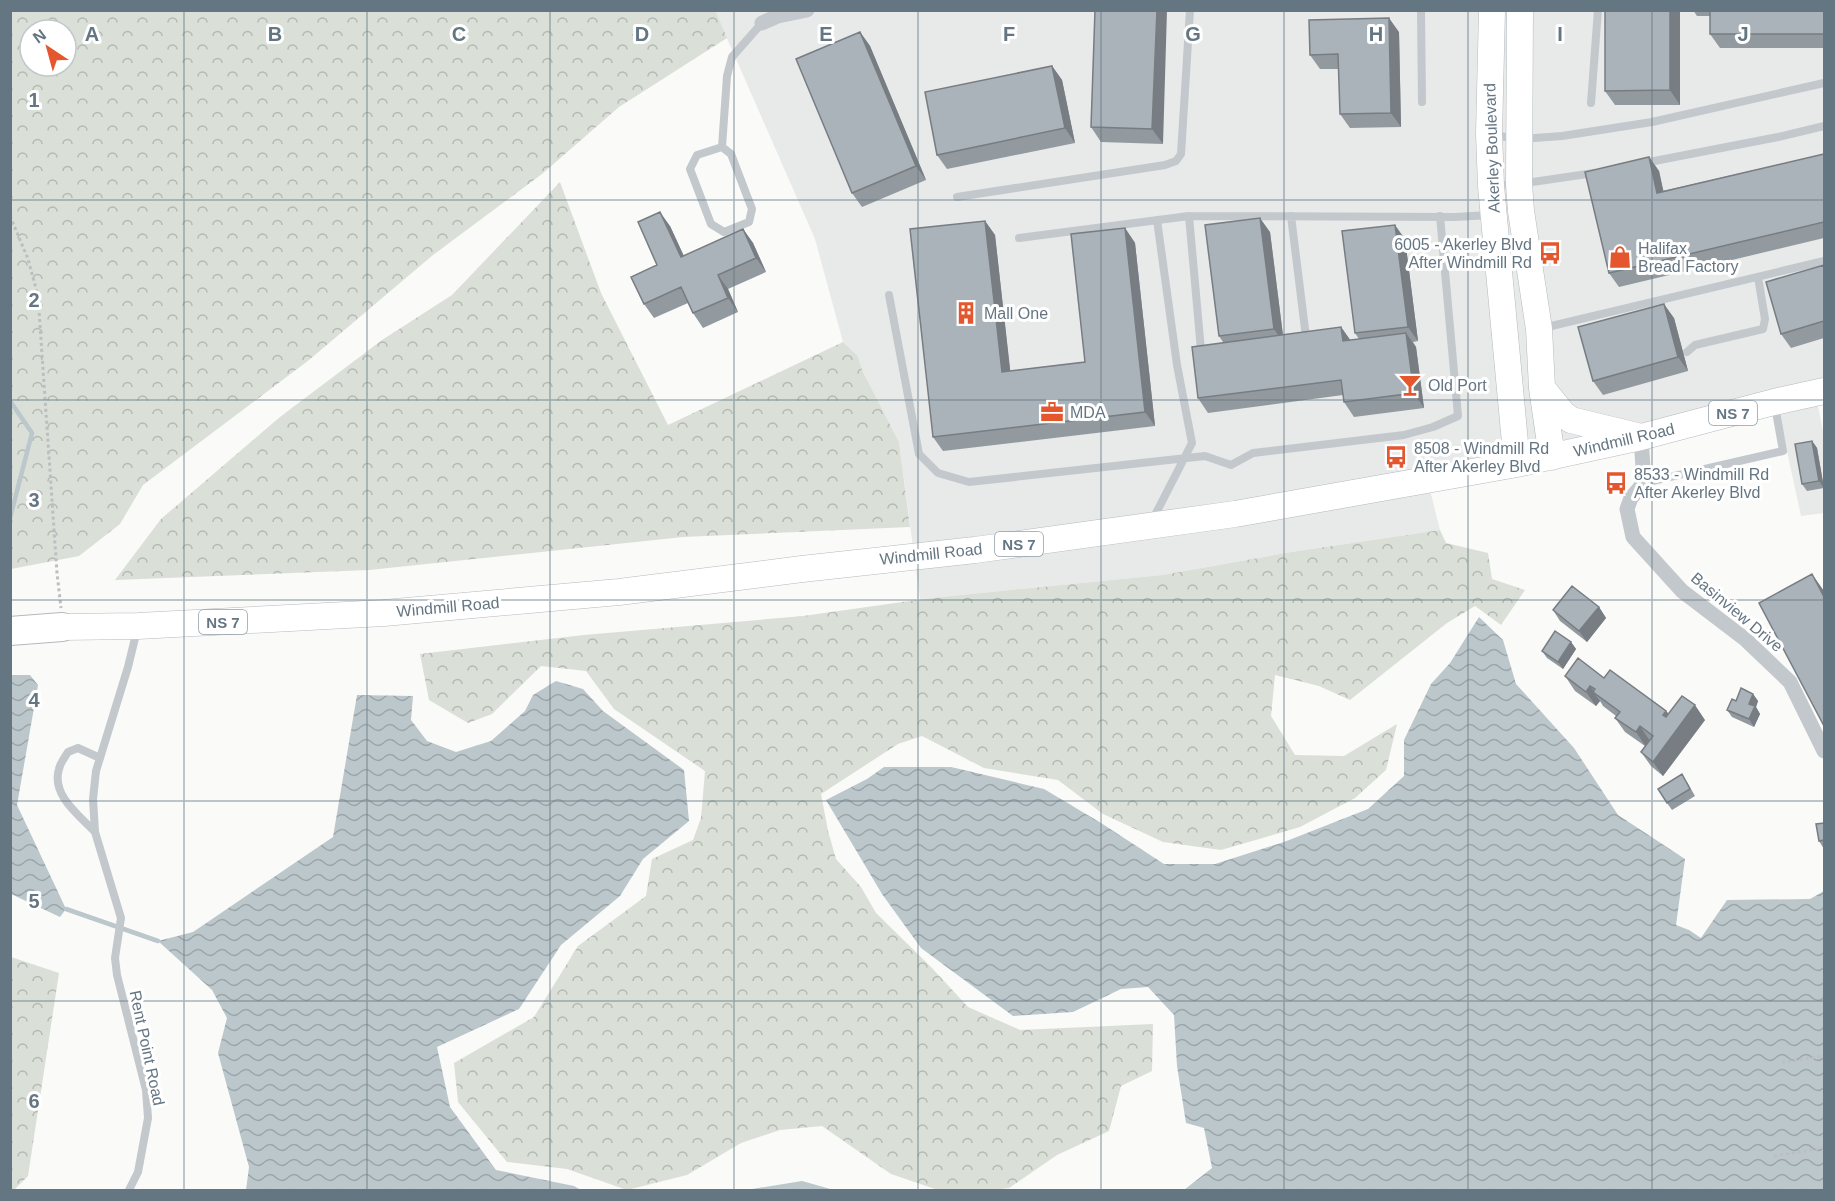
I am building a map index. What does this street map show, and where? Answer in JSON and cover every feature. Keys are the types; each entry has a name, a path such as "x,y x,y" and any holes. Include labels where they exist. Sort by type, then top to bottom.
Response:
{"highway":[{"name":"Windmill Road","path":"10,629 62,627"}],"main road":[{"name":"Akerley Boulevard","path":"1492,10 1489,134 1491,186 1507,213 1539,328 1542,388 1552,457"},
{"name":"Akerley Boulevard","path":"1517,464 1507,213 1519,184 1520,10"},
{"path":"1542,388 1563,414 1571,420 1641,437"},
{"name":"Windmill Road","path":"62,627 138,626 384,613 619,592 975,550 1235,514 1517,464 1641,437 1774,402 1824,392"}],"street":[{"path":"762,23 778,16 807,10"},
{"path":"1641,437 1644,483"},
{"name":"Basinview Drive","path":"1644,483 1631,498 1627,509 1633,537 1682,591 1745,639 1790,682 1824,751"}],"lane":[{"path":"957,197 1165,165 1176,160 1181,154 1190,10"},
{"path":"1421,10 1422,102"},
{"path":"1592,103 1598,10"},
{"path":"722,147 727,76 732,57 762,23"},
{"path":"1489,134 1519,139 1562,136 1652,123 1824,83"},
{"path":"1633,165 1824,126"},
{"path":"722,147 731,154 752,209 749,222 724,232 711,224 690,169 697,155 722,147"},
{"path":"1491,186 1599,172"},
{"path":"1019,238 1189,216 1440,216 1507,213"},
{"path":"1189,216 1201,350"},
{"path":"1291,216 1306,337"},
{"path":"889,295 919,454 938,473 969,482 1205,456 1231,465 1253,453 1404,435 1433,427 1458,416 1440,216"},
{"path":"1150,526 1192,443 1177,365 1157,220"},
{"path":"1539,328 1824,261"},
{"path":"1687,352 1695,345 1763,329 1765,319 1758,277"},
{"path":"1644,483 1783,451 1774,402"},
{"path":"95,832 93,799 96,771 128,667 138,626"},
{"path":"95,832 62,796 58,777 59,769 68,752 78,748 100,759"},
{"name":"Rent Point Road","path":"95,832 121,918 115,957 117,975 146,1090 148,1118 138,1172 129,1191"}],"path":[{"path":"10,216 28,259 38,296 62,627"},
{"path":"1782,1062 1824,1056"},
{"path":"1774,1156 1824,1148"}],"shaded area":[{"path":"715,11 1824,11 1824,394 1816,396 1824,436 1824,513 1801,516 1777,405 1428,482 1440,530 1291,552 1162,575 920,599 899,442 862,370 858,356 843,342 815,239"}],"green space":[{"path":"11,10 715,10 727,38 619,107 542,174 433,255 309,360 143,485 120,524 79,556 11,569"},
{"path":"560,182 601,293 668,425 843,342 858,356 862,370 899,442 910,527 683,537 369,570 115,580 161,519 280,417 382,340 452,295"},
{"path":"1440,530 1446,543 1488,553 1492,579 1525,590 1501,625 1475,606 1447,623 1350,700 1319,686 1275,675 1271,716 1295,755 1344,756 1397,724 1386,770 1355,798 1300,827 1221,850 1163,842 1103,814 1058,780 984,768 922,736 898,744 821,794 836,859 861,887 876,913 968,1007 1020,1030 1153,1024 1152,1071 1121,1086 1109,1131 1057,1155 1009,1188 938,1190 891,1174 822,1126 780,1130 741,1143 687,1175 627,1190 567,1169 507,1162 458,1102 454,1063 534,1017 578,946 646,896 652,859 693,840 701,818 705,771 614,709 586,671 541,666 492,714 468,723 429,700 420,654 584,635 803,616 931,598 1162,575 1291,552"},
{"path":"11,957 59,973 28,1176 14,1190 10,1190"}],"water":[{"path":"1479,617 1503,640 1516,684 1574,748 1618,815 1685,859 1676,925 1701,938 1727,900 1810,899 1824,891 1824,1190 1184,1190 1212,1168 1204,1128 1186,1123 1177,1066 1174,1015 1148,987 1121,989 1073,1012 1013,1016 921,948 882,894 826,800 867,779 884,767 951,767 1044,789 1164,864 1215,864 1284,842 1368,809 1404,776 1404,740 1431,684 1450,663"},
{"path":"11,675 30,675 38,685 17,805 66,909 60,917 11,894"},
{"path":"556,681 583,689 603,711 684,770 689,821 643,859 620,896 561,945 519,1009 437,1047 450,1107 496,1170 574,1186 581,1190 246,1190 249,1167 218,1053 227,1018 212,990 158,941 193,932 333,837 357,695 413,696 411,720 427,741 456,752 491,741 525,711 533,695"},
{"path":"802,1181 834,1190 746,1190"}],"building":[{"path":"1095,10 1157,10 1152,129 1091,127"},
{"path":"1605,10 1670,10 1670,90 1605,91"},
{"path":"1710,10 1824,10 1824,34 1710,34"},
{"path":"1389,18 1391,113 1340,114 1338,54 1310,55 1309,20"},
{"path":"860,32 916,166 852,193 796,59"},
{"path":"1052,66 1065,128 937,155 925,92"},
{"path":"1824,154 1824,222 1609,273 1585,172 1649,157 1657,193"},
{"path":"660,212 681,257 743,229 756,258 718,275 728,298 693,313 681,287 644,304 631,277 657,265 638,222"},
{"path":"1260,218 1274,329 1219,336 1205,225"},
{"name":"Mall One","path":"985,221 1002,372 1085,362 1071,234 1125,228 1145,412 933,437 910,229"},
{"path":"1395,225 1408,327 1355,333 1342,231"},
{"path":"1824,265 1824,321 1781,334 1766,282"},
{"path":"1664,304 1678,357 1593,381 1578,327"},
{"path":"1341,327 1343,341 1406,333 1414,393 1344,402 1341,380 1198,398 1192,347"},
{"path":"1812,441 1819,481 1802,484 1795,444"},
{"path":"1812,574 1824,597 1824,726 1759,603"},
{"path":"1572,586 1599,607 1579,631 1553,610"},
{"path":"1555,631 1571,642 1558,662 1542,651"},
{"path":"1578,658 1604,678 1610,670 1666,711 1663,715 1666,717 1682,696 1695,705 1653,762 1641,752 1653,736 1640,726 1636,732 1615,718 1620,712 1593,692 1595,689 1590,686 1586,692 1565,676"},
{"path":"1741,688 1753,694 1749,704 1755,706 1749,719 1727,710 1732,699 1736,701"},
{"path":"1682,774 1690,789 1667,803 1658,789"},
{"path":"1824,823 1824,840 1819,841 1816,824"}],"waterway":[{"path":"10,401 32,433 10,518"},
{"path":"66,909 158,941"}],"place":[{"name":"6005 - Akerley Blvd After Windmill Rd","path":"1550,253"},
{"name":"Halifax Bread Factory","path":"1620,257"},
{"name":"Mall One","path":"966,313"},
{"name":"Old Port","path":"1410,385"},
{"name":"MDA","path":"1052,412"},
{"name":"8508 - Windmill Rd After Akerley Blvd","path":"1396,457"},
{"name":"8533 - Windmill Rd After Akerley Blvd","path":"1616,483"}]}
